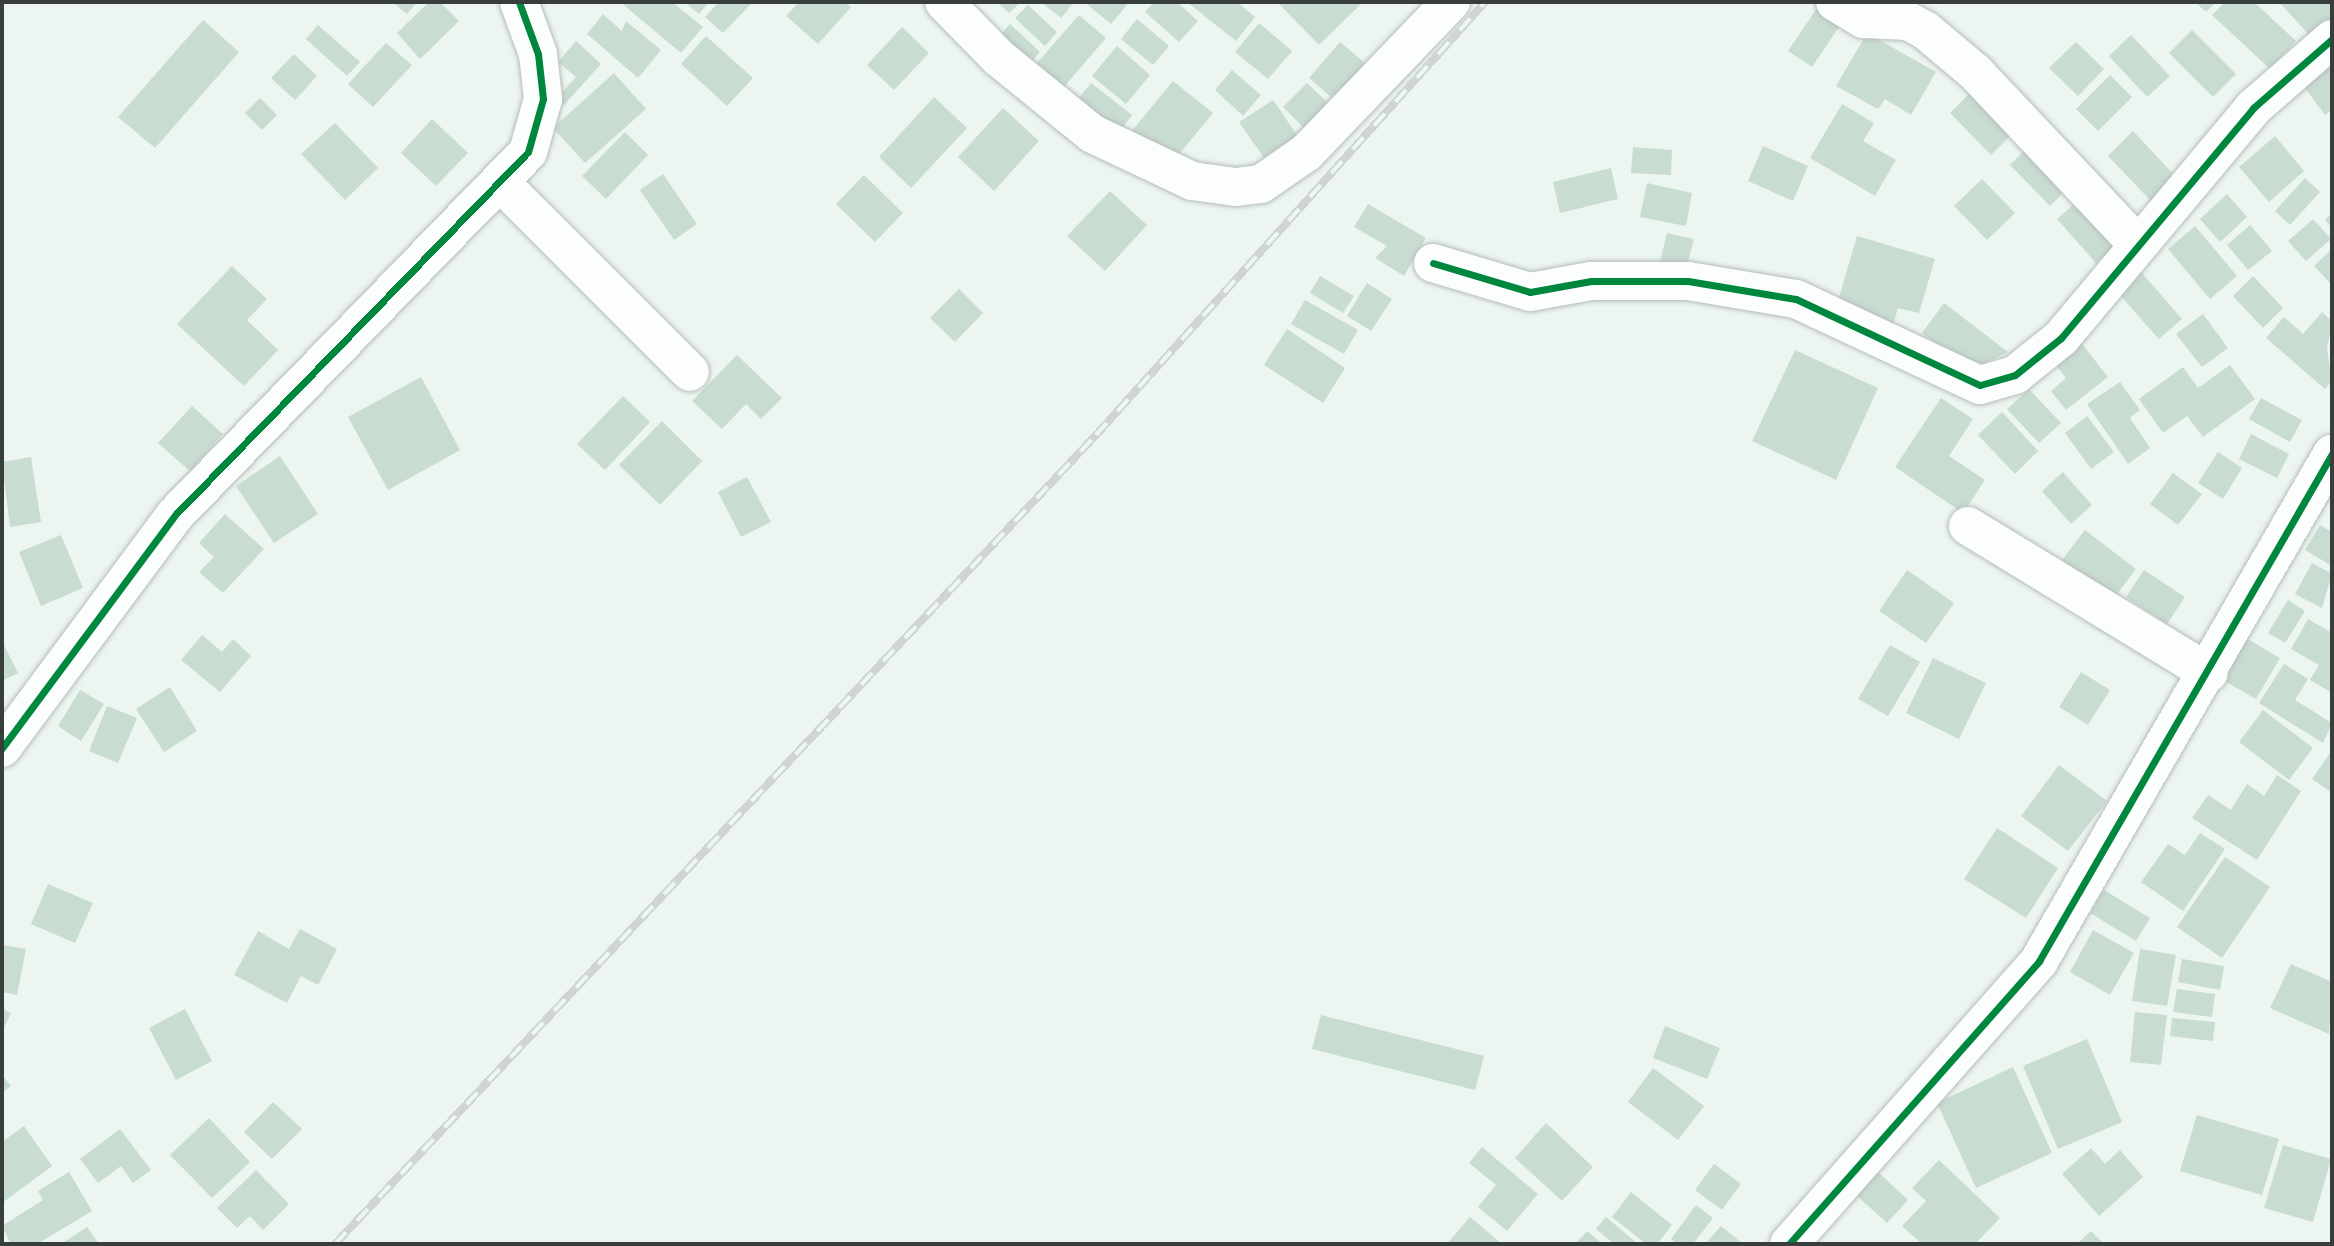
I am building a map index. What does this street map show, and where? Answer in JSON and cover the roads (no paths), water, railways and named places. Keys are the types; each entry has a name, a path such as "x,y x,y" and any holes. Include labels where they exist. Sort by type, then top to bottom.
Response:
{"street":[{"path":"944,2 999,58 1093,134 1192,181 1236,187 1271,180 1307,152 1451,2"},
{"path":"1835,2 1863,19 1908,21 1935,38 1976,73 2138,245"},
{"path":"2,748 175,514 501,183 528,152 541,120 538,54 529,7"},
{"path":"1433,262 1530,292 1591,281 1688,281 1796,299 1980,385 2015,375 2061,338 2253,108 2332,38"},
{"path":"501,183 690,372"},
{"path":"1800,1242 2039,961 2209,673 2332,454"},
{"path":"1968,526 2209,673"}],"railway":[{"path":"335,1244 1096,435 1485,2"}]}
